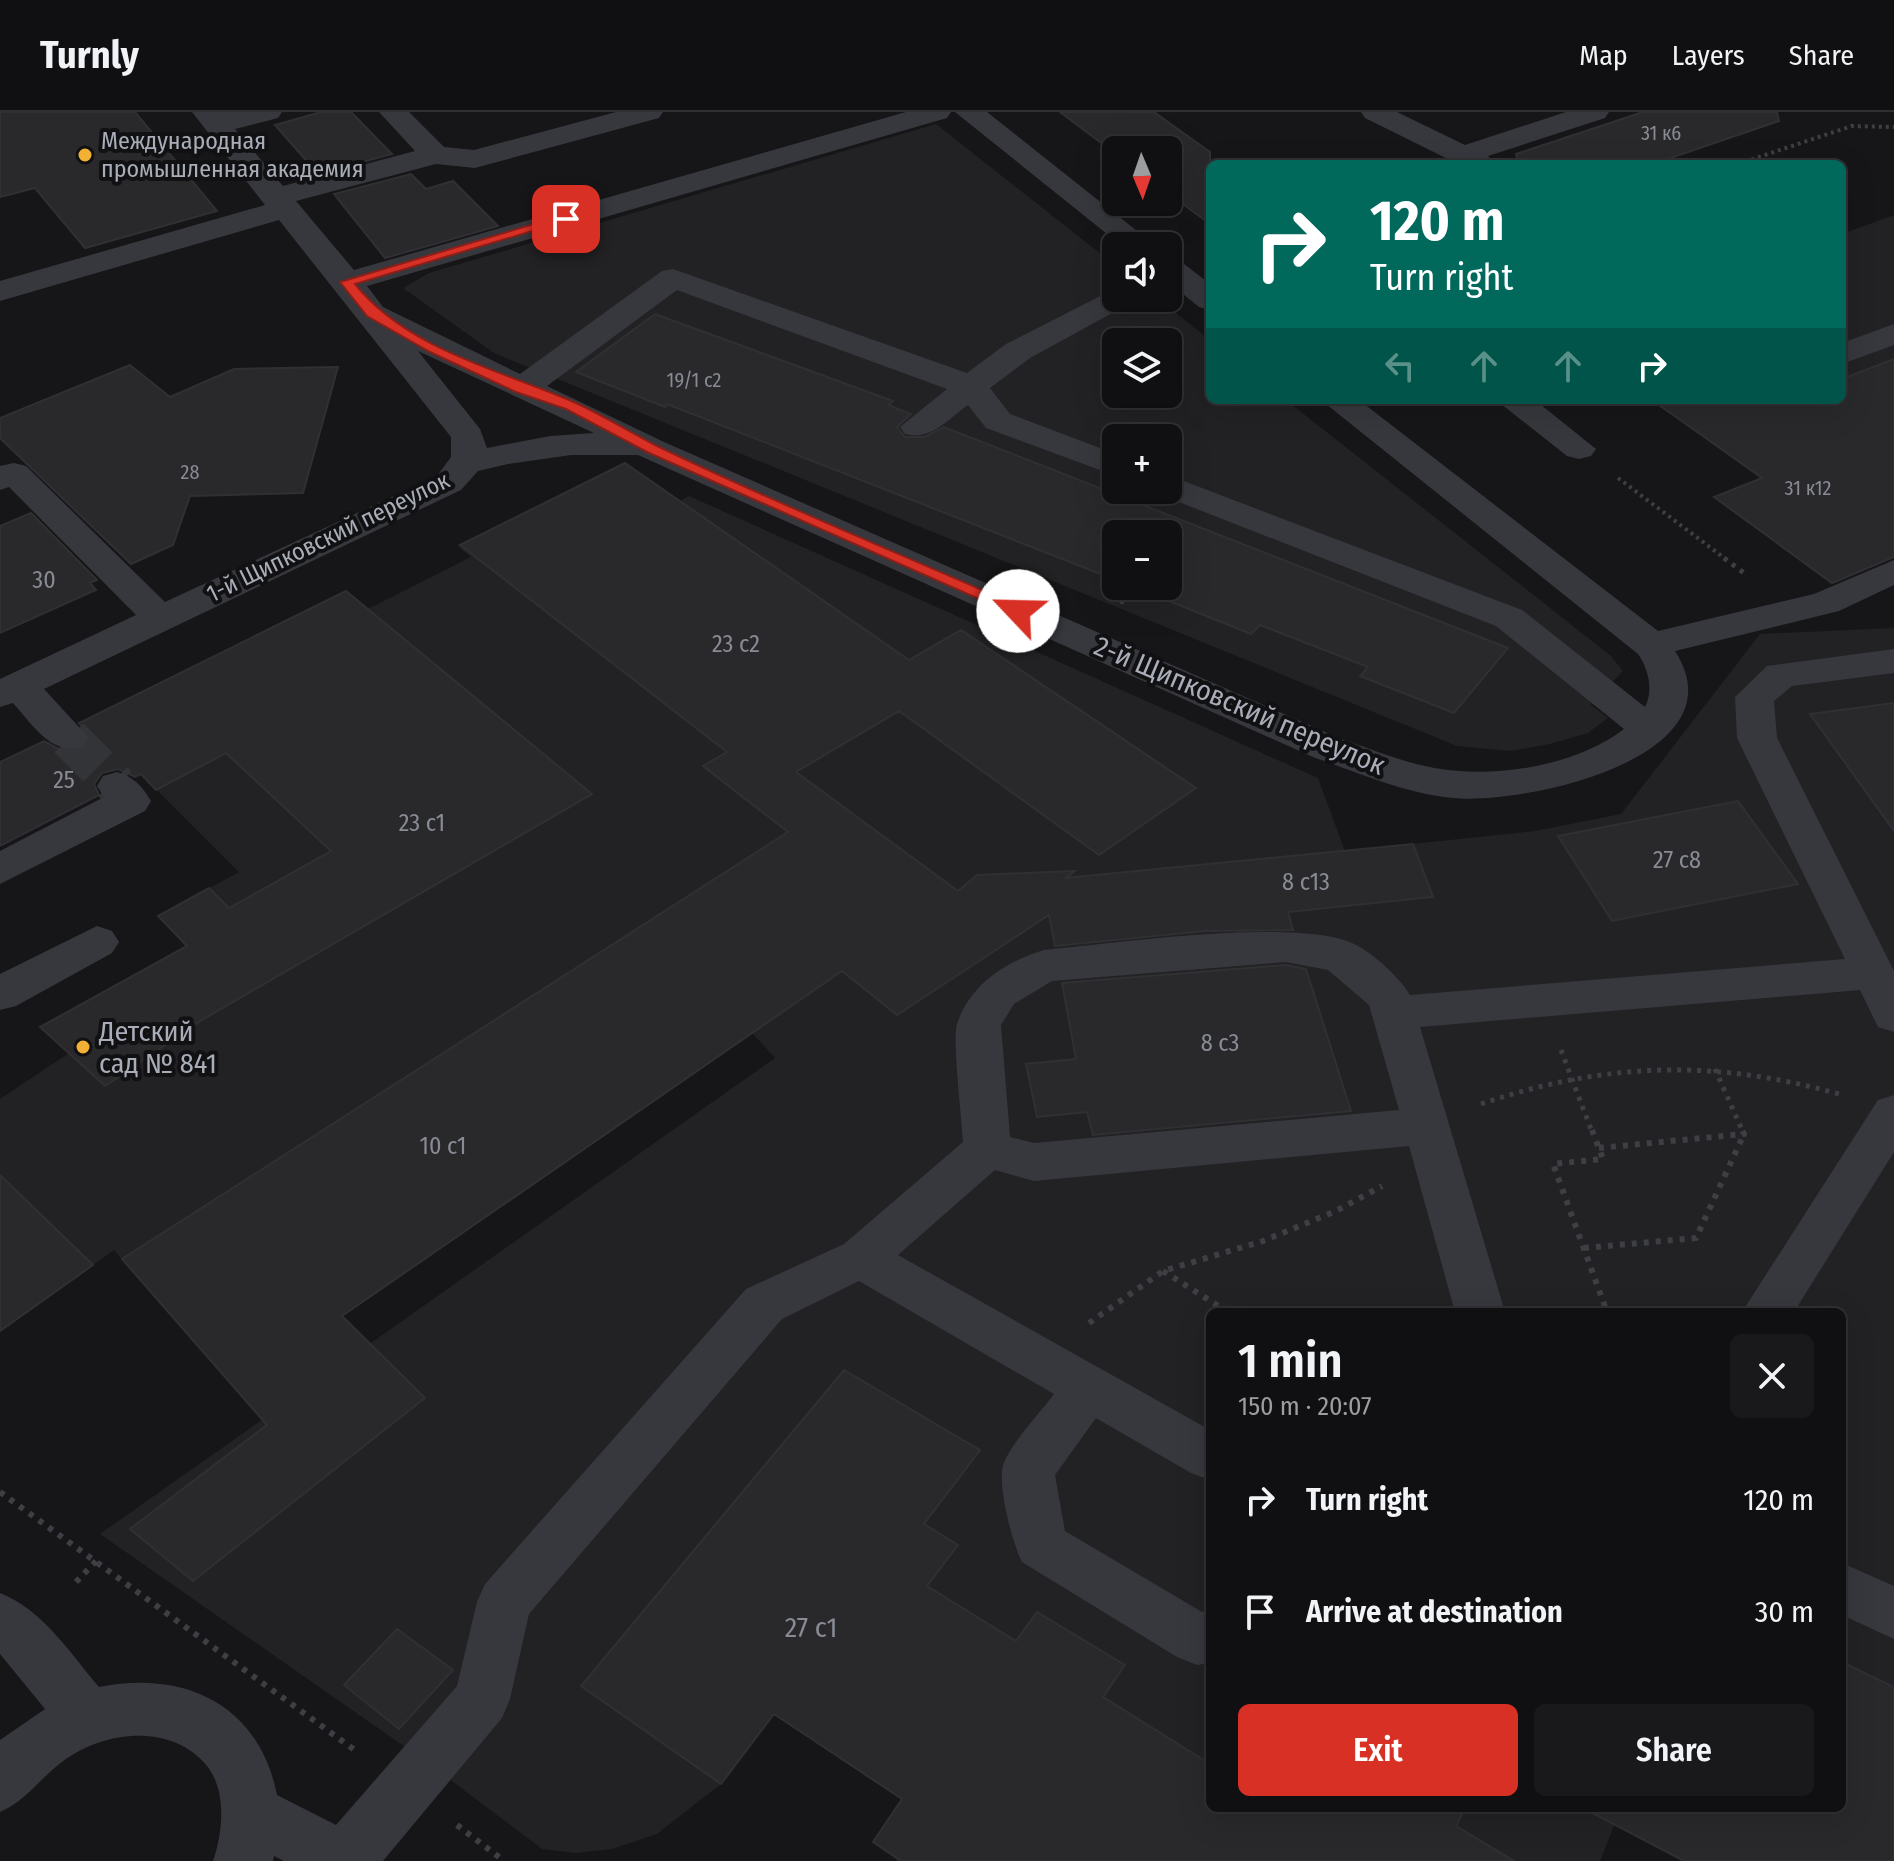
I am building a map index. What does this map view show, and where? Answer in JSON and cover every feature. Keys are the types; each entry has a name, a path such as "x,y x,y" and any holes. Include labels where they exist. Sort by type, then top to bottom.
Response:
{"street":[{"path":"211,118 268,112"},
{"path":"393,112 435,155"},
{"path":"0,291 435,155 475,159 649,112"},
{"path":"347,282 937,112"},
{"path":"969,112 1123,232"},
{"path":"1375,112 1473,159 1595,112"},
{"name":"1-й Щипковский переулок","path":"9,690 449,483 467,463 472,448 468,436 347,282 279,204 211,118"},
{"path":"521,389 673,278 971,386 998,421 1102,461"},
{"path":"1182,281 1206,297"},
{"path":"917,427 1018,351 1102,306"},
{"name":"2-й Щипковский переулок","path":"371,313 435,349 521,389 571,406 652,449 1327,748 1404,773 1455,785 1503,786 1565,774 1615,754 1652,727 1669,699 1667,670 1651,645 1343,404"},
{"path":"1846,352 1894,334"},
{"path":"1518,404 1579,449"},
{"name":"2-й Щипковский переулок","path":"467,463 540,447 579,444 616,443 652,449"},
{"path":"0,479 14,473 161,619"},
{"path":"1182,491 1509,618 1628,715 1652,727"},
{"path":"1651,645 1826,603 1894,571"},
{"path":"1894,661 1781,675 1754,697 1757,738 1894,1015"},
{"path":"9,690 69,738"},
{"path":"0,869 131,801 117,786"},
{"path":"0,994 97,942"},
{"path":"987,1149 979,1025 998,992 1044,966 1286,946 1341,956 1389,997 1479,1308"},
{"path":"1394,1013 1873,973"},
{"path":"1770,1308 1894,1113"},
{"path":"987,1149 1034,1162 1427,1126"},
{"path":"0,1783 41,1742 87,1717 128,1708 167,1709 201,1722 228,1744 245,1776 247,1837 346,1860 482,1699 504,1602 764,1304 861,1258 987,1149"},
{"path":"861,1258 1206,1455"},
{"path":"1089,1388 1028,1470 1041,1545 1197,1639 1206,1638"},
{"path":"1846,1590 1894,1613"},
{"path":"0,1619 21,1637 87,1717"}],"path":[{"path":"1750,160 1852,126 1894,127"},
{"path":"1579,449 1794,611"},
{"path":"1543,1000 1603,1159 1553,1164 1606,1308"},
{"path":"1584,1248 1696,1238 1744,1134 1715,1069"},
{"path":"1599,1148 1744,1134"},
{"path":"1163,1271 1222,1308"},
{"path":"0,1492 504,1861"},
{"path":"76,1582 96,1561"}],"shaded area":[{"path":"936,124 1102,255 1102,312 1175,312 1206,337 1206,404 1291,404 1611,656 1623,671 1590,704 1608,718 1588,733 1511,751 1457,746 494,353 403,288 429,273"},
{"path":"1894,215 1894,444 1846,403 1846,233"},
{"path":"625,462 680,501 689,496 1318,778 1345,851 1535,831 1621,814 1760,634 1894,628 1894,1687 1846,1664 1846,1308 1206,1308 1206,1812 1619,1812 1600,1861 896,1861 897,1858 873,1842 901,1799 774,1714 721,1784 657,1834 612,1849 576,1853 542,1849 428,1763 100,1534 775,1058 752,1033 836,801 122,1259 114,1250 93,1265 0,1175 0,1099 69,1053 104,992 186,946 158,916 239,872 87,720 346,591 368,609 471,557 458,546"}],"building":[{"path":"0,112 135,112 217,211 85,248 35,188 0,197"},
{"path":"321,112 351,112 392,154 318,174 275,125"},
{"path":"1060,112 1154,112 1210,152 1210,160 1206,160 1206,221 1182,203 1182,136 1102,136 1102,144"},
{"path":"1643,112 1777,112 1779,121 1665,160 1517,160 1516,154"},
{"path":"411,174 426,189 453,181 498,226 385,258 334,194"},
{"path":"655,314 893,401 888,405 911,414 897,427 905,437 924,437 944,427 1102,489 1102,504 1141,504 1181,520 1102,520 1102,575 667,404 665,407 576,372"},
{"path":"1894,359 1894,557 1832,583 1714,497 1762,478 1658,404 1846,404 1846,377"},
{"path":"130,365 170,397 234,369 338,367 303,493 190,496 173,545 131,564 0,438 0,418"},
{"path":"625,463 909,660 961,630 1196,788 1099,855 899,711 796,772 958,891 977,875 1075,871 1066,878 1413,844 1433,897 1288,912 1293,930 1205,931 1055,946 1049,915 897,1015 842,971 342,1316 425,1398 193,1581 130,1529 267,1425 122,1259 788,832 703,766 727,752 460,545"},
{"path":"31,513 97,580 90,583 96,590 0,633 0,526"},
{"path":"1182,520 1508,648 1454,713 1360,676 1368,667 1260,625 1251,634 1167,600 1182,600"},
{"path":"346,591 592,794 202,1020 105,1086 40,1027 187,946 158,916 209,888 229,908 331,851 226,753 156,790 141,774 135,777 118,769 102,773 94,784 99,795 0,846 0,762 44,741 61,750 83,750 92,738 79,723"},
{"path":"1894,703 1894,831 1810,714"},
{"path":"1738,801 1798,884 1612,921 1558,836"},
{"path":"1286,965 1306,969 1351,1111 1093,1135 1087,1112 1037,1117 1026,1064 1076,1059 1062,983"},
{"path":"0,1175 93,1265 0,1331"},
{"path":"844,1370 980,1450 924,1524 958,1545 927,1586 1016,1641 1037,1612 1125,1665 1103,1697 1206,1761 1206,1812 1463,1812 1456,1826 1514,1861 901,1861 873,1842 902,1799 774,1714 721,1784 581,1686"},
{"path":"397,1629 453,1670 399,1729 344,1685"},
{"path":"1846,1664 1894,1687 1894,1861 1684,1861 1591,1812 1846,1812"}],"tunnel":[{"path":"69,738 117,786"}],"place":[{"name":"Международная промышленная академия","path":"85,155"},
{"name":"Детский сад № 841","path":"83,1047"}],"route":[{"path":"566,219 347,282 371,313 435,349 521,389 571,406 652,449 1018,611"}]}
